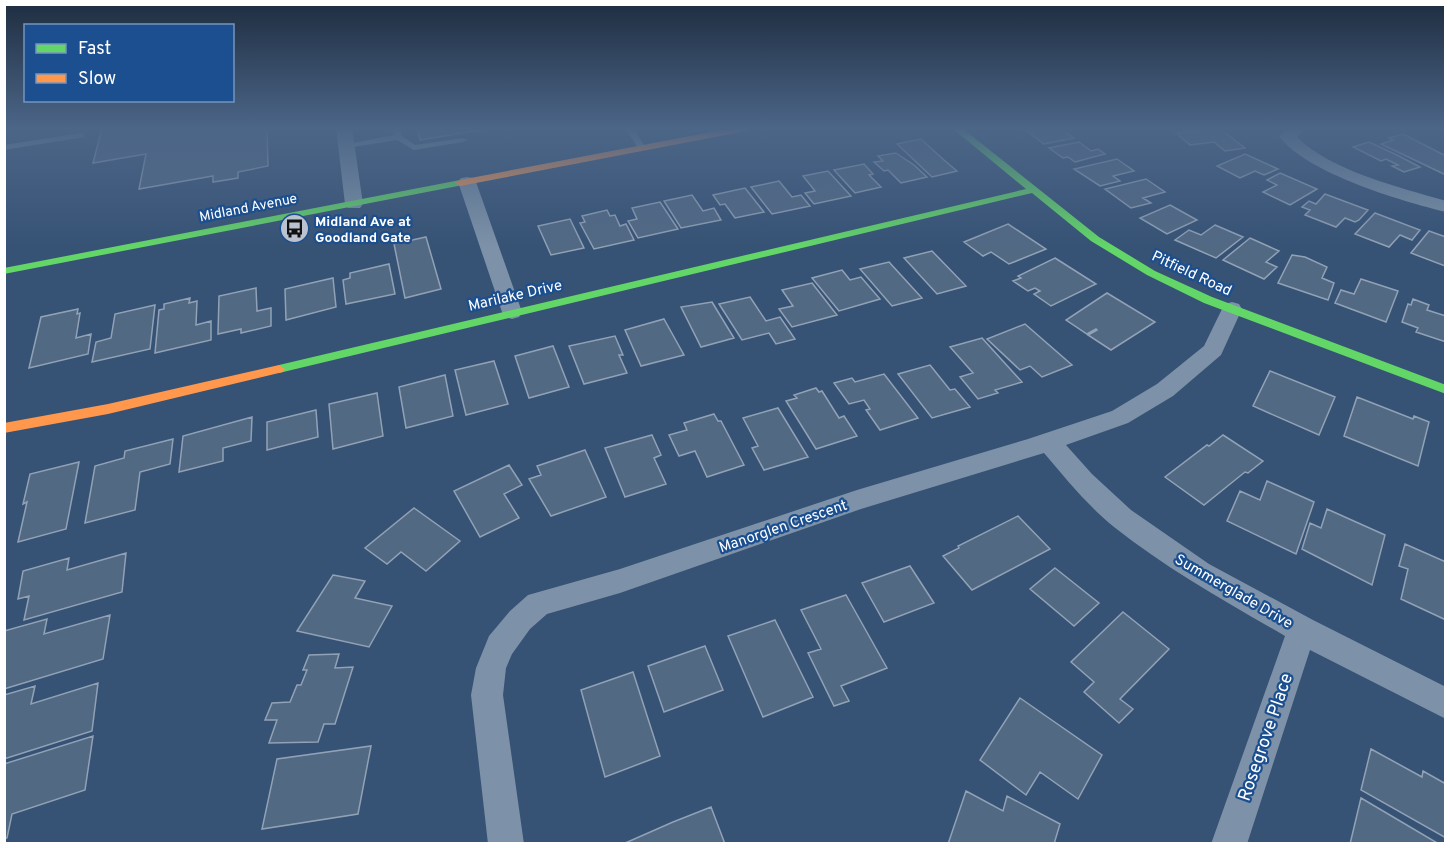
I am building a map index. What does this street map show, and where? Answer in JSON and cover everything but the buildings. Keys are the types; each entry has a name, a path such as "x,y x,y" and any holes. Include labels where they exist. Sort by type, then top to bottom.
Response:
{"street":[{"path":"350,168 354,204"},
{"name":"Midland Avenue","path":"4,271 541,168"},
{"name":"Pitfield Road","path":"1005,168 1121,256 1151,273 1232,309 1446,390"},
{"path":"1337,168 1373,184 1446,207"},
{"path":"467,182 512,312"},
{"name":"Marilake Drive","path":"4,428 108,409 1033,190"},
{"name":"Manorglen Crescent","path":"506,843 487,695 491,668 500,646 520,620 538,604 620,581 857,500 1049,442 1120,417 1165,390 1213,350 1232,309"},
{"name":"Summerglade Drive","path":"1049,442 1083,482 1122,518 1162,549 1199,573 1302,630 1446,704"},
{"name":"Rosegrove Place","path":"1228,843 1302,630"}],"traffic: fast":[{"path":"1006,168 1095,239 1151,273 1208,300 1446,390"},
{"path":"4,271 460,183"},
{"path":"279,369 1033,190"}],"traffic: slow":[{"path":"460,183 540,168"},
{"path":"4,428 108,409 279,369"}],"place":[{"name":"Midland Ave at Goodland Gate","path":"294,229"}]}
